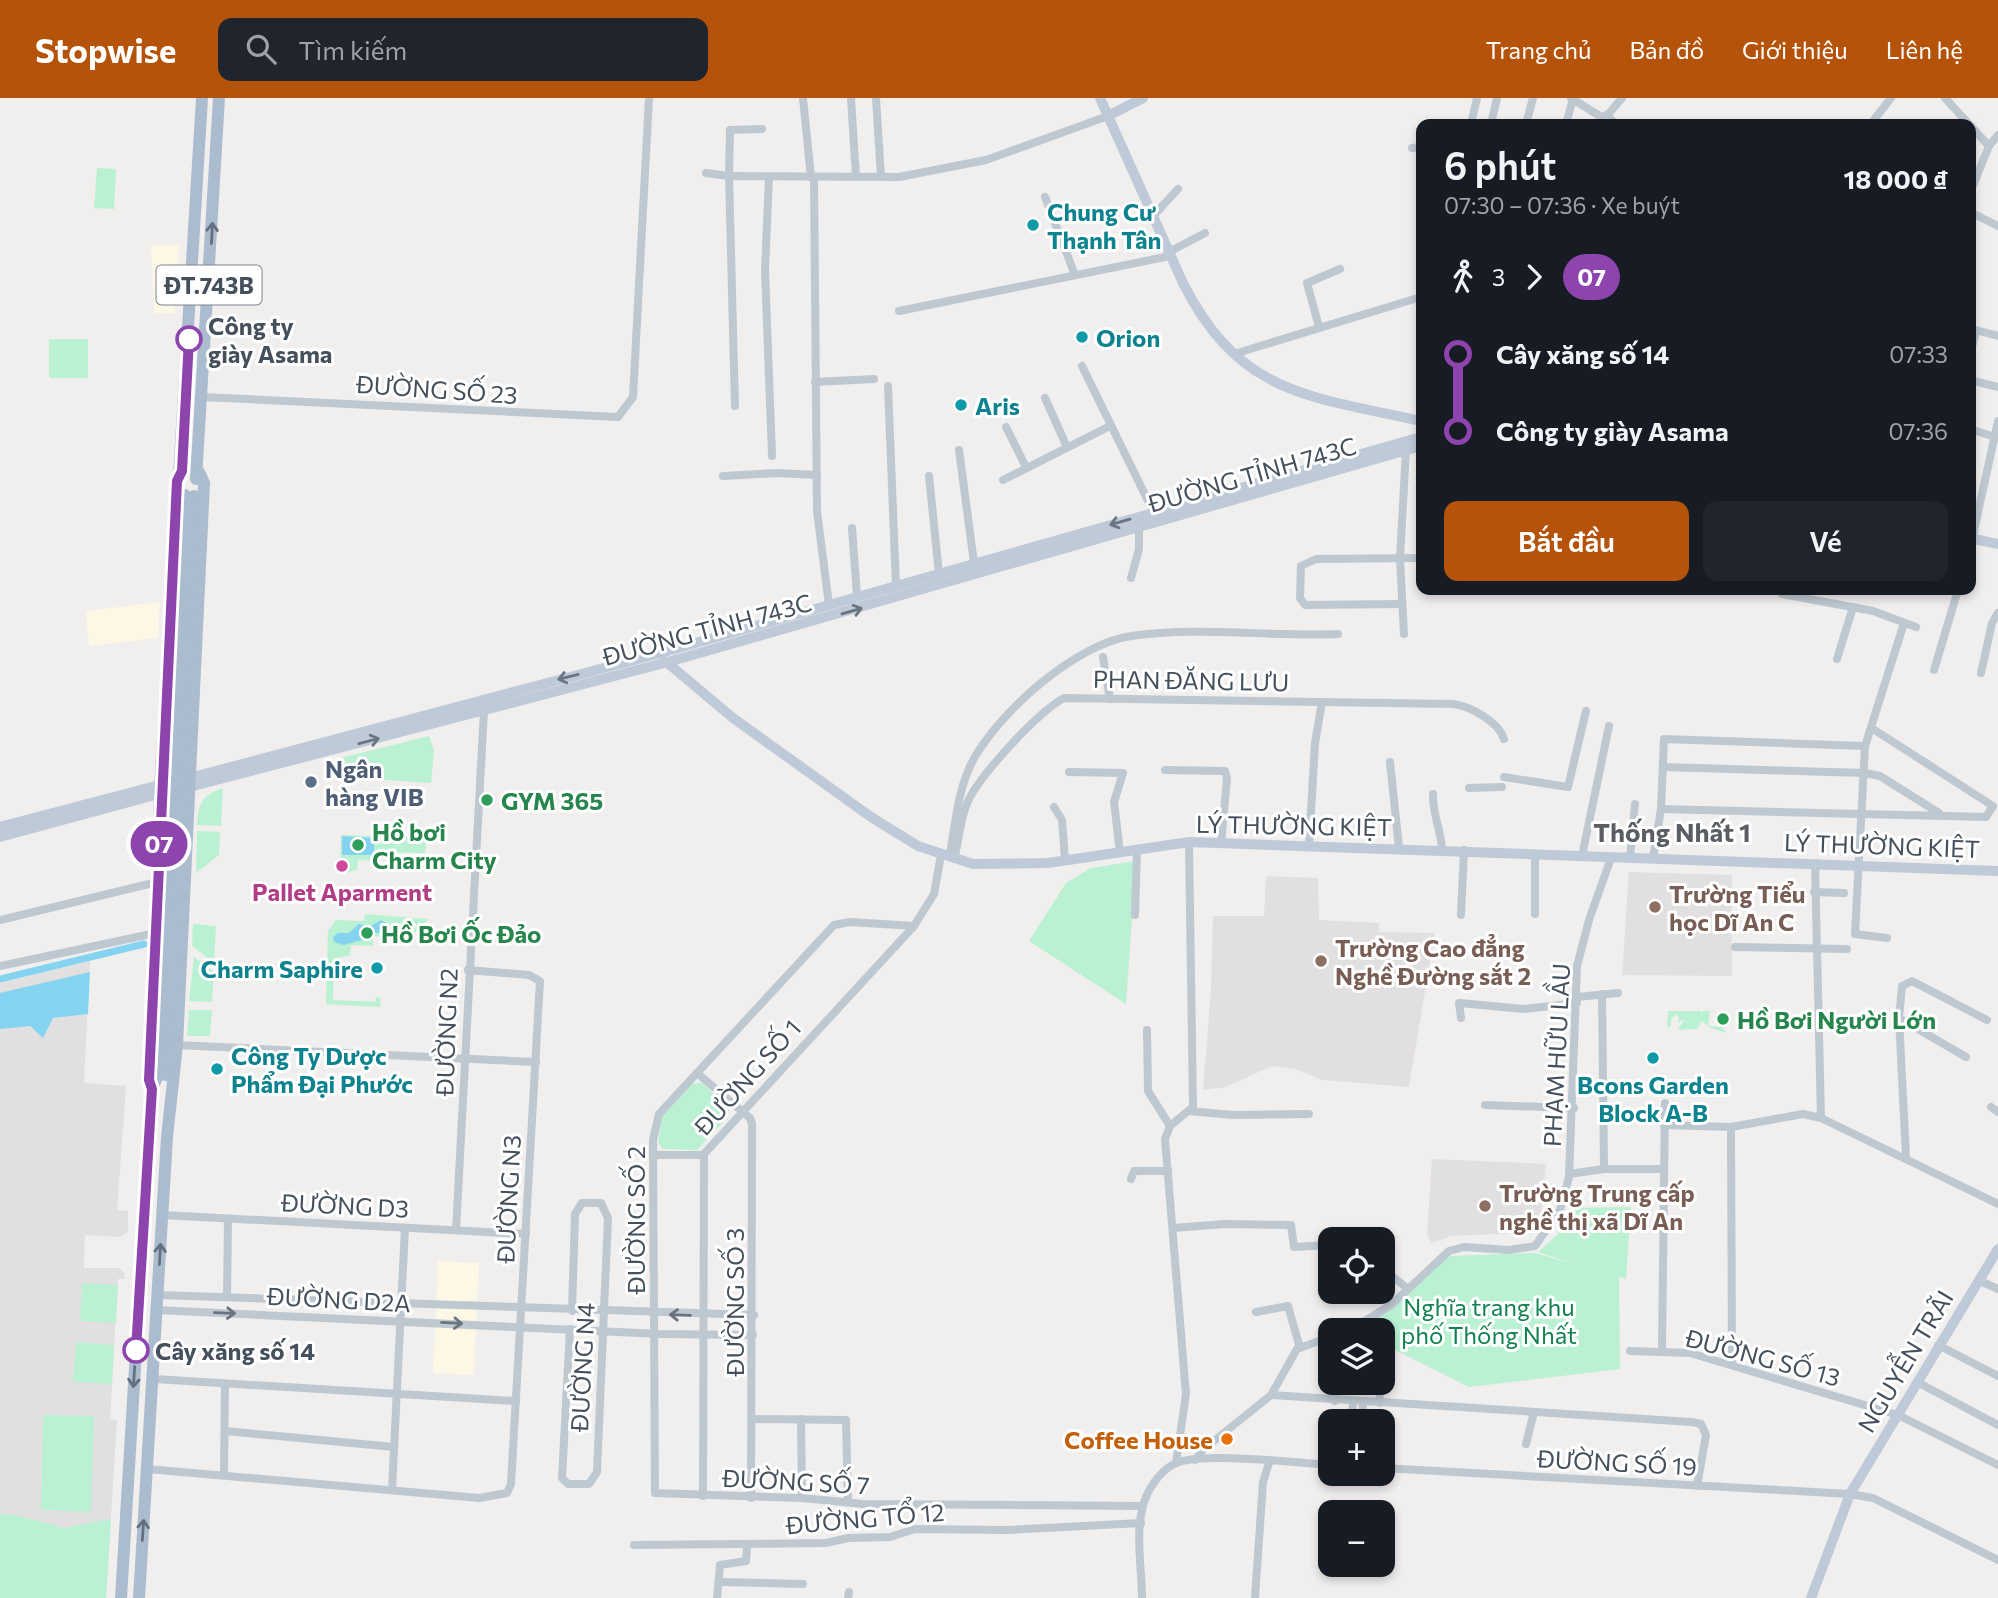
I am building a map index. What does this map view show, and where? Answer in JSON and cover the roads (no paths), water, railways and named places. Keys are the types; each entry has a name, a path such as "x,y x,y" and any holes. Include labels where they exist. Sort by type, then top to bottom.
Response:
{"main road":[{"name":"ĐT.743B","path":"190,496 182,471 202,98"},
{"name":"ĐT.743B","path":"121,1598 158,1082 190,496 199,472 204,397 219,98"},
{"path":"1100,98 1197,312 1234,354 1286,389 1416,421"},
{"path":"1108,116 1143,98"},
{"name":"ĐƯỜNG TỈNH 743C","path":"0,827 190,783 482,705 1416,438"},
{"name":"ĐƯỜNG TỈNH 743C","path":"482,705 668,662 1416,447"},
{"name":"ĐT.743B","path":"170,1094 158,1082 149,1080 177,481 182,471"},
{"name":"ĐT.743B","path":"139,1598 170,1094 175,1079 177,1045 204,483 199,472"},
{"path":"1976,542 1998,544"},
{"name":"LÝ THƯỜNG KIỆT","path":"657,654 733,718 812,777 905,839 948,858 993,866 1065,861 1189,842 1998,870"},
{"name":"ĐƯỜNG TỈNH 743C","path":"0,837 161,789"},
{"name":"NGUYỄN TRÃI","path":"1811,1598 1850,1494 1998,1250"}],"street":[{"name":"ĐƯỜNG SỐ 23","path":"204,397 348,402 610,419 624,413 633,397 649,98"},
{"path":"803,98 813,177 817,511 829,604"},
{"path":"851,98 856,177"},
{"path":"876,98 881,177"},
{"path":"1472,119 1477,98"},
{"path":"1492,119 1497,98"},
{"path":"1527,119 1532,98"},
{"path":"1567,119 1572,99 1603,119 1622,98"},
{"path":"1875,119 1891,98"},
{"path":"1945,98 1964,119"},
{"path":"706,173 769,177 881,177 932,171 986,160 1108,116"},
{"path":"735,406 730,130 762,129"},
{"path":"1976,132 1989,146"},
{"path":"1976,178 1989,146 1998,135"},
{"path":"769,177 765,270 772,456"},
{"path":"1154,215 1178,189"},
{"path":"1045,197 1075,275"},
{"path":"1976,215 1998,226"},
{"path":"900,311 1169,254 1205,233"},
{"path":"1319,327 1307,283 1340,269"},
{"path":"1234,354 1416,298"},
{"path":"1976,331 1998,336"},
{"path":"1082,366 1154,513"},
{"path":"815,382 874,379"},
{"path":"1976,382 1998,387"},
{"path":"888,386 896,586"},
{"path":"1045,398 1067,447"},
{"path":"1976,524 1998,421"},
{"path":"1003,480 1110,426"},
{"path":"1006,427 1026,467"},
{"path":"1976,431 1995,437"},
{"path":"960,450 974,563"},
{"path":"1404,634 1401,559 1406,450"},
{"path":"723,476 778,472 817,475"},
{"path":"929,475 939,574"},
{"path":"852,528 857,597"},
{"path":"1131,578 1139,549 1139,529"},
{"path":"1402,604 1305,605 1300,598 1301,566 1316,559 1416,558"},
{"path":"1787,595 1853,607 1916,627"},
{"path":"1934,670 1956,595"},
{"path":"1837,659 1853,607"},
{"path":"1981,673 1992,624 1998,613"},
{"path":"1887,939 1856,935 1857,864 1866,747 1904,623"},
{"path":"948,858 962,791 976,756 1011,710 1054,674 1081,656 1117,639 1150,634 1338,634"},
{"path":"1103,657 1110,699"},
{"name":"PHAN ĐĂNG LƯU","path":"948,858 967,802 982,778 1032,725 1064,698 1464,705 1502,732 1504,739"},
{"path":"1309,846 1315,743 1322,702"},
{"name":"ĐƯỜNG N2","path":"456,1230 482,705"},
{"path":"1504,778 1568,787 1586,711"},
{"path":"1582,856 1609,726"},
{"path":"1661,809 1986,817 1996,807 1873,729"},
{"path":"1653,858 1661,809 1664,739 1866,747"},
{"path":"1390,762 1399,848"},
{"path":"1663,767 1865,773 1880,776 1942,815"},
{"path":"1165,770 1225,771 1227,778 1221,844"},
{"path":"1069,772 1124,773 1117,784 1114,802 1120,853"},
{"path":"1469,788 1502,787"},
{"path":"1433,794 1433,812 1441,827 1442,849"},
{"path":"1630,858 1635,804"},
{"path":"1054,807 1062,821 1065,861"},
{"path":"1175,1464 1186,1394 1165,1139 1170,1126 1193,1107 1189,842"},
{"path":"1135,915 1137,850"},
{"path":"1461,915 1464,850"},
{"path":"1535,854 1535,914"},
{"name":"ĐƯỜNG SỐ 1","path":"703,1496 704,1155 740,1112 914,926 934,894 948,858"},
{"name":"PHẠM HỮU LẦU","path":"1370,1318 1391,1305 1449,1251 1464,1248 1509,1250 1535,1246 1560,1210 1569,1174 1581,949 1611,858"},
{"path":"1815,863 1821,1118"},
{"path":"0,920 157,882"},
{"path":"1814,892 1844,893"},
{"name":"ĐƯỜNG SỐ 2","path":"657,1494 653,1488 653,1155 659,1114 834,925 850,922 914,926"},
{"path":"0,966 156,933"},
{"path":"1735,947 1847,949"},
{"name":"ĐƯỜNG N3","path":"392,1490 479,1498 507,1493 511,1484 540,981 529,975 468,970"},
{"path":"1906,1157 1900,989 1909,981 1987,1020"},
{"path":"1461,1018 1459,1003 1524,1009 1618,993"},
{"path":"1602,994 1604,1169"},
{"path":"1899,1018 1966,1056"},
{"path":"1147,1030 1147,1087 1152,1100 1170,1126"},
{"path":"177,1045 536,1062"},
{"path":"697,1073 740,1112"},
{"path":"1662,1350 1665,1103"},
{"path":"1485,1105 1574,1108"},
{"path":"1189,1111 1233,1115 1309,1114"},
{"name":"ĐƯỜNG SỐ 3","path":"740,1112 750,1118 752,1125 754,1315 751,1498"},
{"path":"1664,1125 1731,1127 1803,1114 1821,1118 1998,1204"},
{"path":"1731,1127 1732,1365"},
{"path":"653,1155 704,1155"},
{"path":"1569,1174 1604,1169 1664,1169"},
{"path":"1131,1179 1133,1171 1168,1171"},
{"name":"ĐƯỜNG N4","path":"570,1329 562,1478 568,1484 589,1484 597,1472 605,1331 608,1219 601,1203 582,1203 575,1213 572,1311"},
{"name":"ĐƯỜNG D3","path":"162,1215 526,1234"},
{"path":"227,1297 228,1219"},
{"path":"1173,1228 1225,1224 1291,1225 1294,1247 1318,1246"},
{"path":"147,1469 392,1490 405,1228"},
{"path":"1395,1278 1408,1289"},
{"path":"1978,1280 1998,1290"},
{"name":"ĐƯỜNG D2A","path":"158,1295 704,1316 754,1315"},
{"path":"256,1298 256,1314"},
{"path":"1256,1312 1288,1306 1300,1348"},
{"name":"ĐƯỜNG D2A","path":"157,1310 605,1331 753,1335"},
{"path":"1195,1460 1204,1449 1271,1395 1300,1348 1318,1341"},
{"path":"1938,1345 1998,1376"},
{"name":"ĐƯỜNG SỐ 13","path":"1630,1351 1690,1353 1898,1415 1998,1465"},
{"path":"154,1379 516,1401"},
{"path":"1917,1382 1998,1424"},
{"path":"224,1475 225,1384"},
{"path":"1271,1395 1335,1401 1645,1417 1701,1424 1706,1435 1698,1486"},
{"path":"1335,1395 1335,1401"},
{"path":"1380,1395 1380,1403"},
{"path":"1353,1401 1353,1409"},
{"path":"1363,1402 1363,1409"},
{"path":"1526,1444 1534,1412"},
{"path":"752,1419 847,1422 848,1502"},
{"path":"801,1419 802,1498"},
{"path":"225,1431 394,1447"},
{"path":"1142,1598 1143,1506 1152,1485 1175,1464 1195,1460 1242,1459 1318,1465"},
{"path":"1255,1598 1263,1482 1269,1463"},
{"name":"ĐƯỜNG SỐ 19","path":"1395,1469 1850,1494 1873,1498 1998,1560"},
{"name":"ĐƯỜNG SỐ 7","path":"657,1494 848,1502 1143,1506"},
{"name":"ĐƯỜNG TỔ 12","path":"634,1545 827,1544 848,1538 890,1537 915,1529 1007,1530 1141,1524"},
{"path":"717,1598 720,1565 746,1562 747,1546"},
{"path":"719,1582 803,1584"}],"water":[{"name":"Hồ bơi Charm City","path":"342,836 374,838 374,855 342,855"},
{"name":"Hồ Bơi Ốc Đảo","path":"381,920 388,924 385,933 370,933 362,940 344,945 334,942 333,937 338,933 349,933 359,924 371,926"},
{"path":"90,972 88,1014 53,1018 43,1038 30,1026 0,1029 0,993"}],"waterway":[{"path":"0,979 144,944"}],"place":[{"name":"Chung Cư Thạnh Tân","path":"1033,225"},
{"name":"Orion","path":"1082,337"},
{"name":"Công ty giày Asama","path":"189,339"},
{"name":"Aris","path":"961,405"},
{"name":"Ngân hàng VIB","path":"311,782"},
{"name":"GYM 365","path":"487,800"},
{"name":"Hồ bơi Charm City","path":"358,845"},
{"name":"Pallet Aparment","path":"342,866"},
{"name":"Trường Tiểu học Dĩ An C","path":"1655,907"},
{"name":"Hồ Bơi Ốc Đảo","path":"367,933"},
{"name":"Trường Cao đẳng Nghề Đường sắt 2","path":"1321,961"},
{"name":"Charm Saphire","path":"377,968"},
{"name":"Hồ Bơi Người Lớn","path":"1723,1019"},
{"name":"Bcons Garden Block A-B","path":"1653,1058"},
{"name":"Công Ty Dược Phẩm Đại Phước","path":"217,1069"},
{"name":"Trường Trung cấp nghề thị xã Dĩ An","path":"1485,1206"},
{"name":"Cây xăng số 14","path":"136,1350"},
{"name":"Coffee House","path":"1227,1439"}],"district":[{"name":"Thống Nhất 1","path":"1672,831"}],"park label":[{"name":"Nghĩa trang khu phố Thống Nhất","path":"1489,1320"}]}
